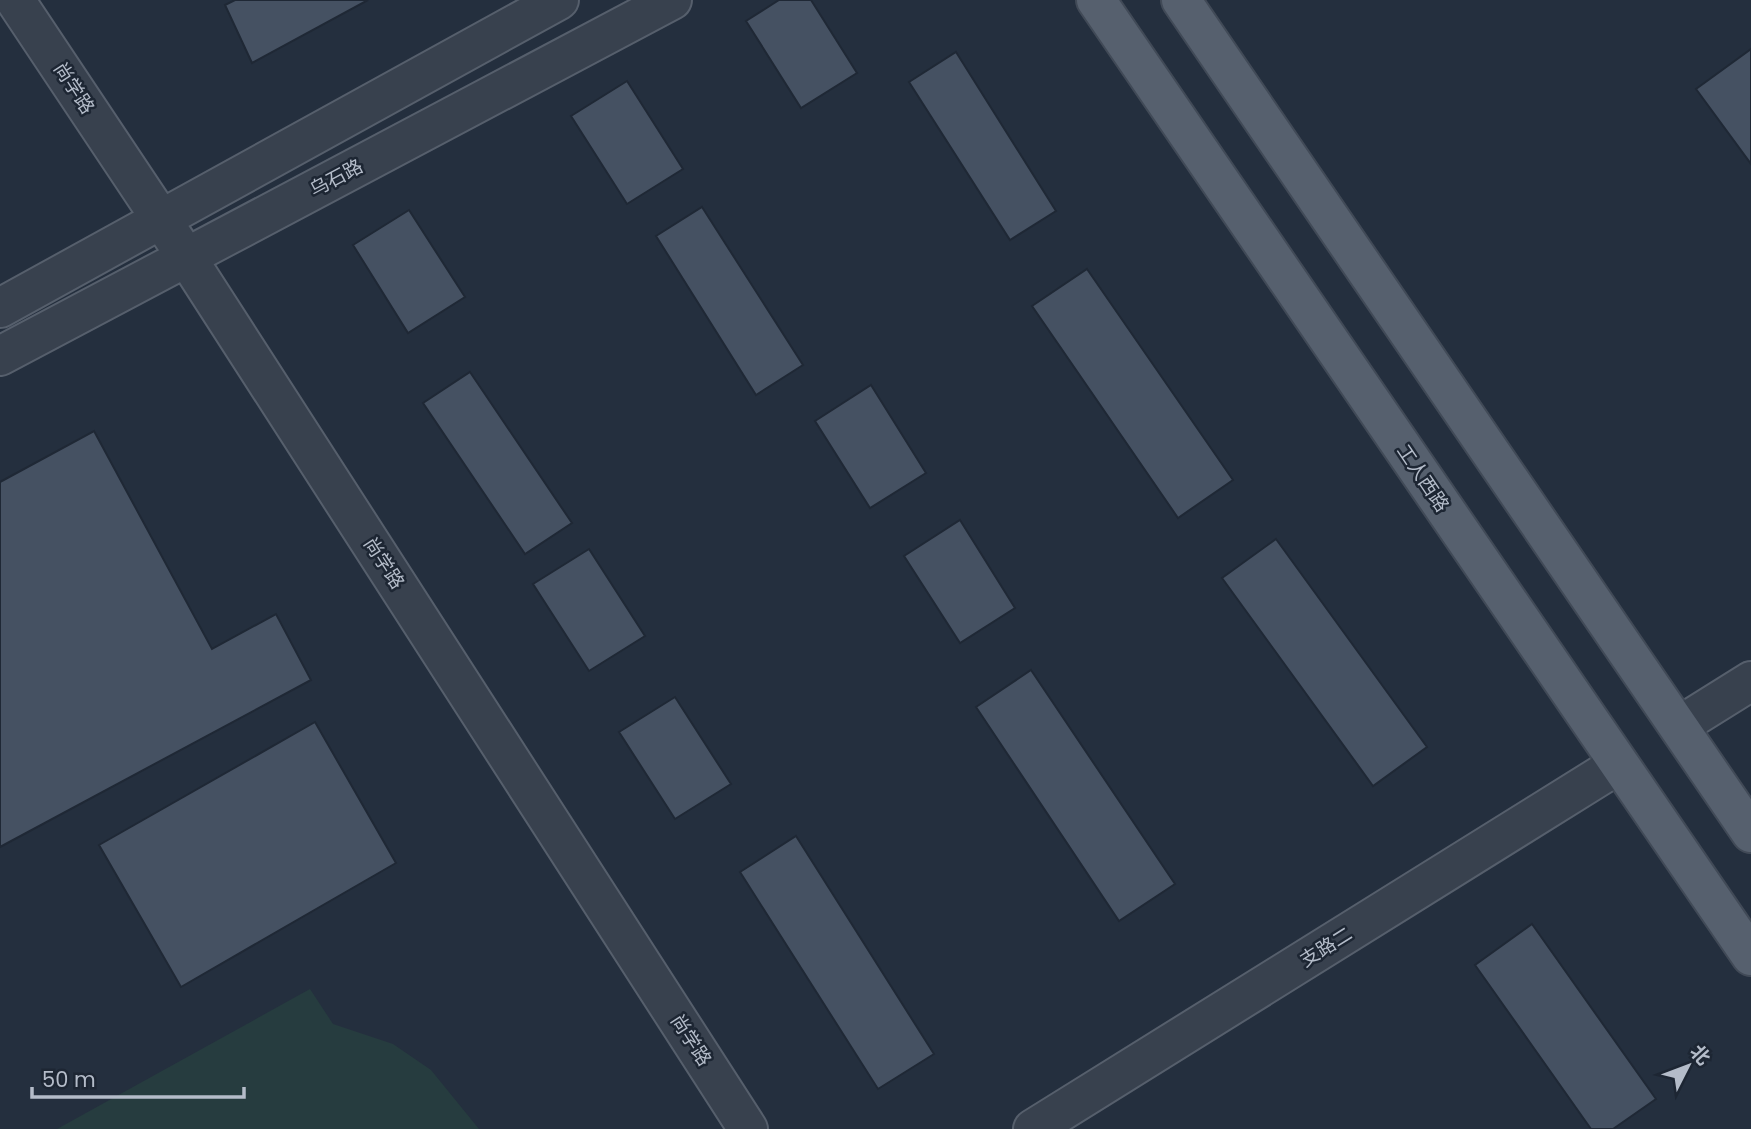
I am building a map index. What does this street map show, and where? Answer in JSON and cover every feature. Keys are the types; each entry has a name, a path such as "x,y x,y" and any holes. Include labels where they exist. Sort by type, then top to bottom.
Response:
{"main road":[{"name":"工人西路","path":"1096,0 1751,956"},
{"path":"1181,0 1751,833"}],"street":[{"name":"尚学路","path":"15,0 187,258 748,1129"},
{"path":"0,308 558,0"},
{"name":"乌石路","path":"0,356 672,0"},
{"path":"1679,726 1751,681"},
{"name":"支路二","path":"1033,1129 1619,764"}],"green space":[{"path":"310,989 333,1024 393,1044 431,1070 479,1129 57,1129"}],"building":[{"path":"235,0 368,0 252,63 225,5"},
{"path":"779,0 811,0 857,73 801,108 746,21"},
{"path":"1751,49 1751,164 1696,89"},
{"path":"956,52 1056,211 1010,240 909,82"},
{"path":"627,81 683,169 627,204 571,116"},
{"path":"702,207 803,365 756,395 656,236"},
{"path":"409,210 465,297 408,333 353,245"},
{"path":"1087,269 1233,480 1178,518 1032,306"},
{"path":"470,372 572,523 525,554 423,403"},
{"path":"871,385 926,473 870,508 815,421"},
{"path":"94,431 212,649 276,614 311,680 0,847 0,482"},
{"path":"960,520 1015,608 960,643 904,556"},
{"path":"1276,539 1427,747 1373,786 1222,578"},
{"path":"589,549 645,636 589,671 533,584"},
{"path":"1031,670 1175,884 1119,921 976,707"},
{"path":"675,697 731,784 675,819 619,732"},
{"path":"315,722 396,863 181,987 99,845"},
{"path":"796,836 934,1054 878,1089 740,872"},
{"path":"1532,924 1656,1099 1613,1129 1591,1129 1475,965"}]}
